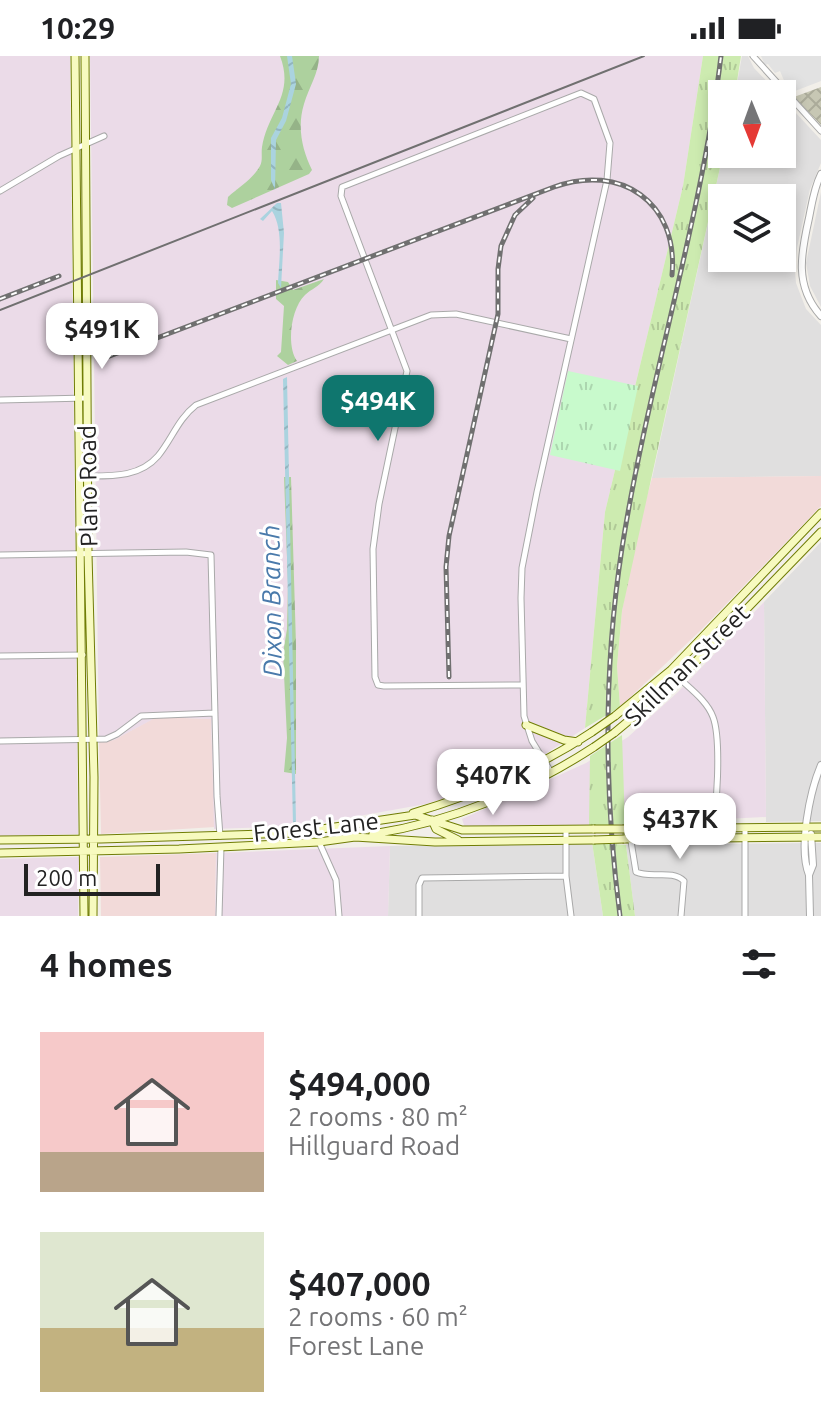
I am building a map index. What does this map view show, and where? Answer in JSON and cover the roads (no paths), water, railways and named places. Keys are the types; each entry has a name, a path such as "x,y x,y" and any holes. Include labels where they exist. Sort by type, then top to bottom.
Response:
{"main road":[{"name":"Plano Road","path":"75,56 78,476 84,554"},
{"name":"Plano Road","path":"84,916 84,554 88,476 85,56"},
{"name":"Skillman Street","path":"407,815 442,805 544,763 629,706 671,670 821,513"},
{"name":"Skillman Street","path":"355,837 460,812 514,791 594,747 637,716 679,679 821,532"},
{"path":"755,584 763,592"},
{"name":"Plano Road","path":"85,655 93,740 93,916"},
{"path":"629,706 637,716"},
{"path":"526,725 564,740 578,742"},
{"path":"442,805 432,820 436,829 460,841"},
{"path":"460,812 457,822 462,830"},
{"name":"Forest Lane","path":"0,840 317,831 407,815 462,830 821,827"},
{"path":"484,840 492,836 506,836 510,830"},
{"path":"317,831 319,842"},
{"path":"220,836 221,847"},
{"name":"Forest Lane","path":"0,853 221,847 355,837 435,842 813,837"}],"street":[{"path":"753,56 821,131"},
{"path":"522,685 384,686 378,685 375,677 373,549 379,504 407,371 341,196 342,187 581,93 594,99 611,152 522,568 522,685 526,725 551,772"},
{"path":"0,191 41,165 104,136"},
{"path":"821,174 814,192 801,268 808,297 821,316"},
{"path":"78,476 112,476 140,470 159,455 178,422 196,405 431,315 456,314 571,339"},
{"path":"0,400 87,398"},
{"path":"0,555 195,552 211,555 220,836"},
{"path":"0,656 85,655"},
{"path":"671,670 701,699 714,718 717,797 713,838"},
{"path":"0,741 93,740 117,734 132,721 147,714 215,713"},
{"path":"810,916 809,875 813,865 813,837 808,827 811,795 821,765"},
{"path":"745,828 745,916"},
{"path":"626,829 636,872 676,875 684,881 681,916"},
{"path":"566,830 566,876 571,916"},
{"path":"319,842 336,880 339,916"},
{"path":"219,916 221,847"},
{"path":"419,916 419,885 422,878 566,876"}],"water":[{"path":"287,56 292,56 296,84 286,121 276,140 275,190 271,180 271,138 282,118 291,84"},
{"path":"277,203 281,203 284,233 281,288 278,283 280,246 276,219 272,211 263,221 260,219"},
{"path":"287,377 296,822 293,825 283,379"}],"tram line":[{"path":"0,310 644,56"}],"railway":[{"path":"620,916 611,824 608,732 616,594 633,486 701,180 721,56"},
{"path":"107,357 554,187 578,181 601,180 622,185 640,195 655,209 666,227 672,249 672,275"},
{"path":"449,677 446,567 449,536 498,314 501,246 515,215 533,198"},
{"path":"0,299 59,276"}],"water label":[{"name":"Dixon Branch","path":"271,601"}]}
